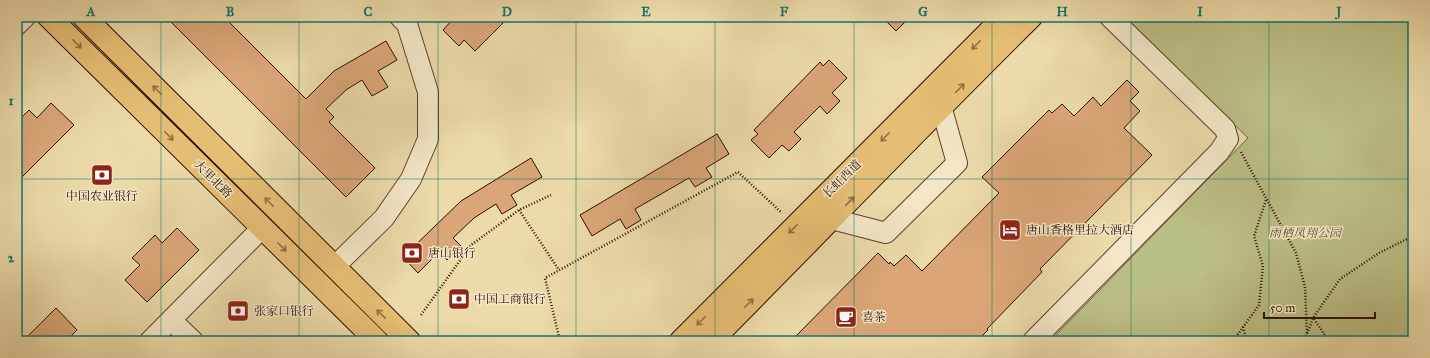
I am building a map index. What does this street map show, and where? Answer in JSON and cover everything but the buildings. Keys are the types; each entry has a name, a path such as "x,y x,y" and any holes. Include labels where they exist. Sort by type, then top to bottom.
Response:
{"main road":[{"name":"大里北路","path":"49,17 377,341"},
{"name":"大里北路","path":"84,17 409,341"},
{"name":"长虹西道","path":"681,341 1004,17"},
{"name":"长虹西道","path":"711,341 1031,17"}],"street":[{"path":"17,25 25,17"},
{"path":"1033,341 1219,152 1228,139 1225,129 1110,17"},
{"path":"334,267 384,218 411,178 428,139 428,92 407,19"},
{"path":"832,219 886,233 957,163 942,106"},
{"path":"150,341 262,228"},
{"path":"171,320 194,341"}],"path":[{"path":"1242,152 1296,253 1306,287 1307,334"},
{"path":"560,341 545,278 738,172 782,213"},
{"path":"421,315 471,245 519,210 551,195"},
{"path":"1231,341 1244,327 1259,306 1263,266 1254,236 1266,199"},
{"path":"519,210 559,270"},
{"path":"1302,341 1307,334 1313,318 1340,279 1379,253 1413,236"},
{"path":"1313,318 1329,341"},
{"path":"1244,327 1247,341"}],"green space":[{"name":"雨栖凤翔公园","path":"1124,17 1413,17 1413,341 1050,341 1248,138"}],"place":[{"name":"中国农业银行","path":"102,175"},
{"name":"唐山香格里拉大酒店","path":"1010,230"},
{"name":"唐山银行","path":"412,253"},
{"name":"中国工商银行","path":"459,299"},
{"name":"张家口银行","path":"238,311"},
{"name":"喜茶","path":"846,317"}]}
